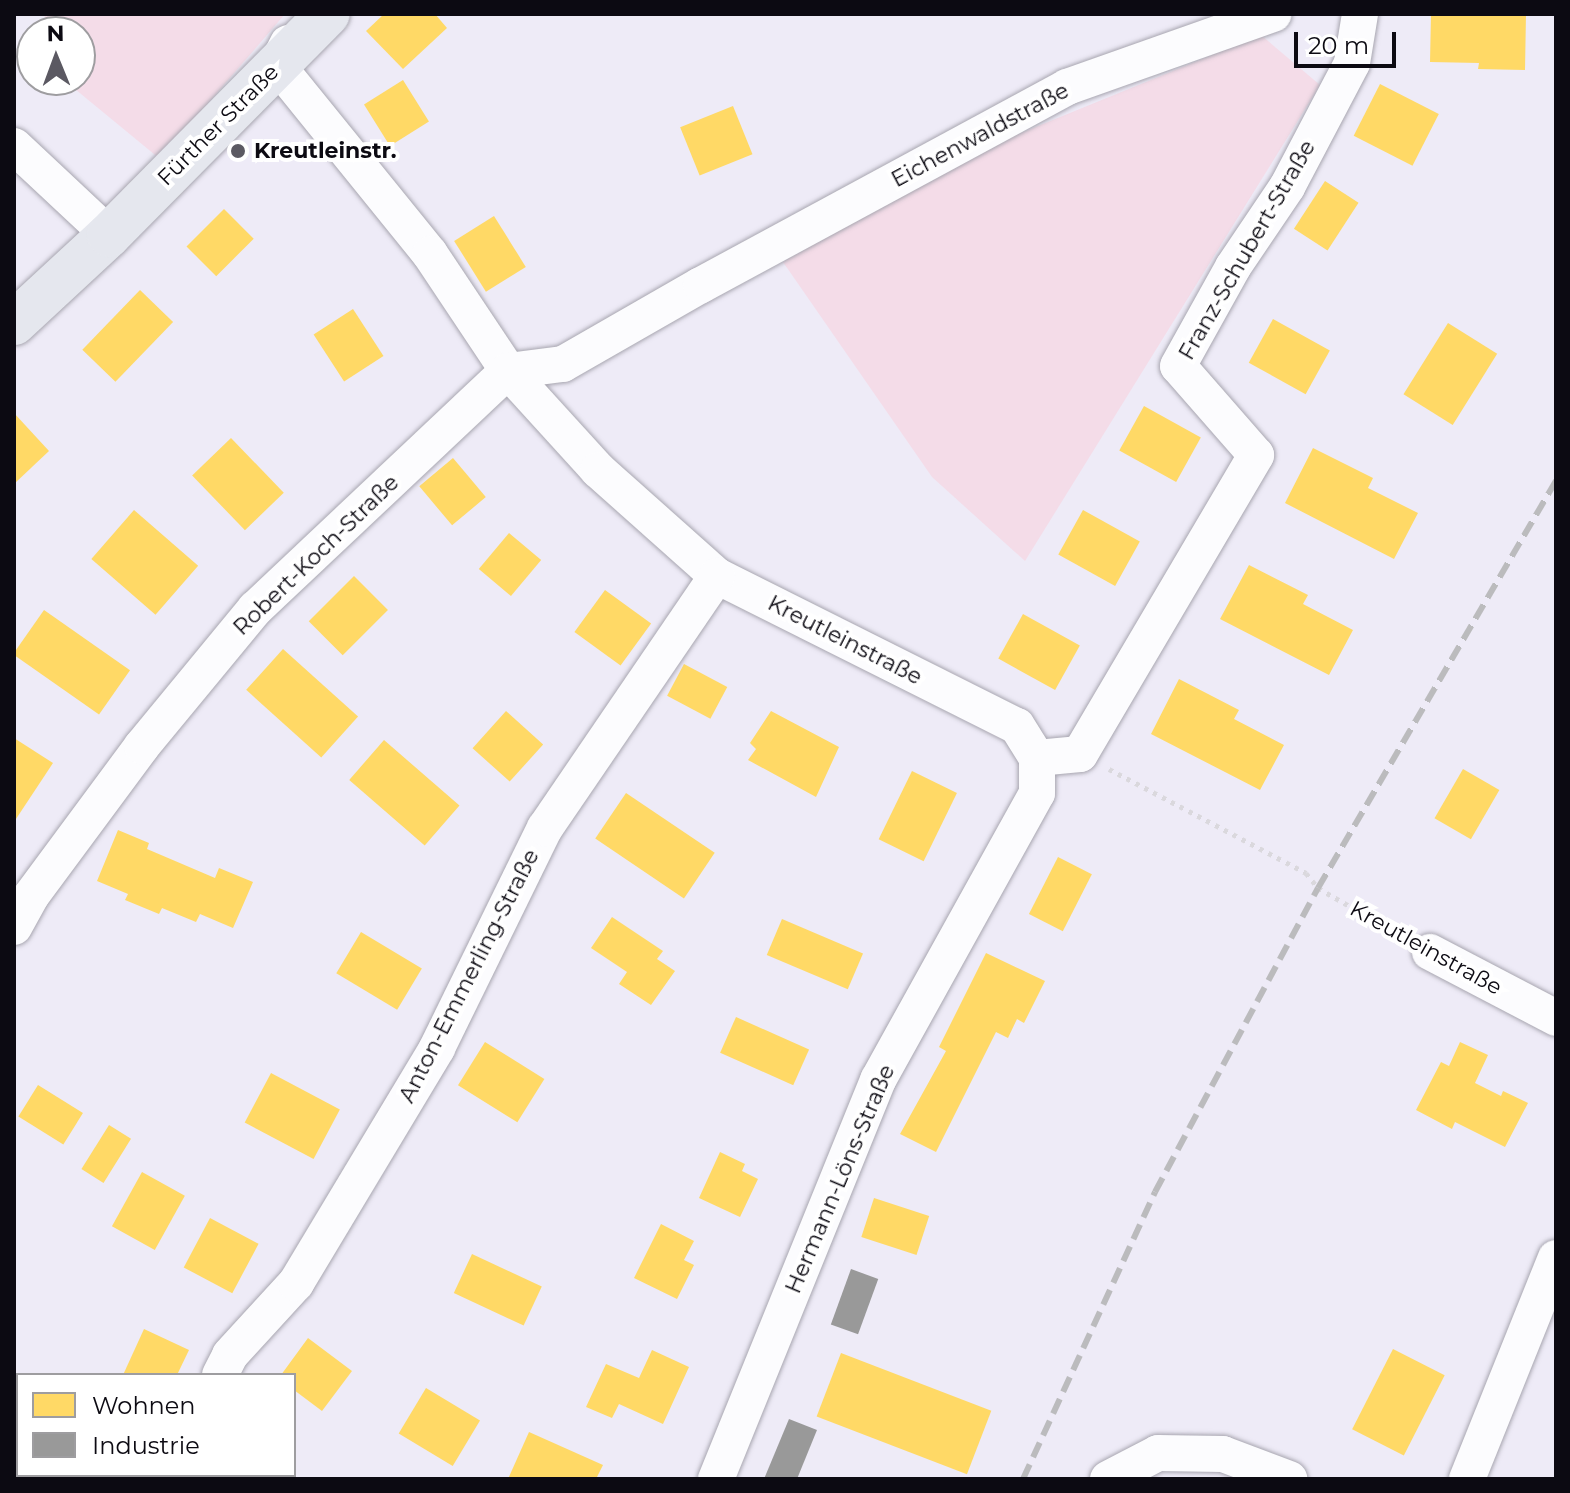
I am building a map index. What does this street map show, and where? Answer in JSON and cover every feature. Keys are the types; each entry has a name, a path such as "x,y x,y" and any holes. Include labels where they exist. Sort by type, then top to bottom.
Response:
{"main road":[{"name":"Fürther Straße","path":"14,323 109,235 328,14"}],"street":[{"path":"277,65 303,14"},
{"name":"Franz-Schubert-Straße","path":"1080,754 1256,455 1178,366 1233,267 1287,187 1352,63 1360,14"},
{"name":"Eichenwaldstraße","path":"508,371 563,364 701,285 1067,87 1259,16"},
{"name":"Kreutleinstraße","path":"277,65 430,254 508,371 598,470 717,576 1017,726 1037,758"},
{"path":"14,146 109,235"},
{"name":"Robert-Koch-Straße","path":"14,927 31,896 142,746 255,609 508,371"},
{"name":"Anton-Emmerling-Straße","path":"221,1373 230,1355 296,1283 437,1048 545,828 717,576"},
{"path":"1037,758 1080,754"},
{"name":"Hermann-Löns-Straße","path":"716,1479 878,1080 1037,793 1037,758"},
{"name":"Kreutleinstraße","path":"1430,952 1556,1018"},
{"path":"1467,1479 1556,1258"},
{"path":"1108,1479 1158,1453 1223,1454 1289,1479"}],"path":[{"name":"Kreutleinstraße","path":"1080,754 1306,873 1318,888 1430,952"}],"shaded area":[{"path":"285,14 160,159 83,96 96,96 96,16 45,16"},
{"path":"1261,35 1320,85 1025,561 932,477 783,262 955,160"}],"building: Wohnen":[{"path":"384,14 435,14 447,28 403,69 366,31"},
{"path":"1431,14 1526,14 1525,70 1478,69 1479,63 1430,62"},
{"path":"403,80 429,122 390,146 364,104"},
{"path":"1380,84 1439,114 1412,166 1354,136"},
{"path":"733,106 752,154 700,176 680,127"},
{"path":"1325,181 1359,203 1328,251 1294,229"},
{"path":"224,209 254,239 216,276 187,246"},
{"path":"494,216 526,267 486,292 454,241"},
{"path":"140,290 173,322 115,382 82,350"},
{"path":"353,309 383,356 344,382 314,335"},
{"path":"1273,319 1330,351 1306,394 1249,363"},
{"path":"1448,323 1497,354 1453,425 1403,394"},
{"path":"1144,406 1201,438 1176,482 1119,451"},
{"path":"14,413 49,451 14,484"},
{"path":"231,438 284,493 245,530 192,476"},
{"path":"1313,448 1373,478 1368,488 1418,513 1394,559 1285,503"},
{"path":"453,458 486,497 452,525 419,486"},
{"path":"134,510 198,566 156,615 91,559"},
{"path":"1083,510 1140,542 1115,586 1058,555"},
{"path":"509,533 541,560 511,596 479,569"},
{"path":"1249,565 1308,595 1303,604 1353,630 1329,675 1220,619"},
{"path":"354,576 388,610 343,655 309,621"},
{"path":"605,590 651,624 621,666 574,632"},
{"path":"44,610 130,670 99,714 14,655"},
{"path":"1023,614 1080,646 1055,690 998,659"},
{"path":"283,649 358,717 321,757 246,690"},
{"path":"684,664 727,687 710,719 667,696"},
{"path":"1179,679 1239,710 1234,719 1284,745 1260,790 1151,734"},
{"path":"506,711 543,744 510,782 473,748"},
{"path":"771,711 839,747 816,797 748,760 756,749 750,743"},
{"path":"14,738 53,763 14,822"},
{"path":"384,740 459,806 425,846 349,780"},
{"path":"1463,769 1499,790 1471,839 1434,818"},
{"path":"912,771 957,793 924,861 879,839"},
{"path":"626,793 715,853 684,898 595,839"},
{"path":"118,830 149,843 147,849 215,878 219,868 253,882 233,928 200,914 196,922 162,908 159,914 125,900 128,894 97,881"},
{"path":"1058,857 1092,874 1063,931 1029,914"},
{"path":"612,917 663,951 657,959 675,971 651,1005 619,984 627,972 591,948"},
{"path":"782,919 863,953 848,989 767,955"},
{"path":"361,932 422,969 397,1010 336,973"},
{"path":"986,953 1045,981 1024,1023 1017,1019 1008,1038 996,1032 936,1152 900,1134 946,1051 939,1047"},
{"path":"736,1017 809,1050 793,1085 720,1053"},
{"path":"485,1042 544,1079 517,1122 458,1085"},
{"path":"1460,1042 1488,1055 1475,1083 1501,1096 1503,1091 1528,1103 1505,1147 1455,1122 1452,1129 1416,1110 1441,1062 1449,1066"},
{"path":"271,1073 340,1110 314,1159 245,1122"},
{"path":"38,1085 83,1113 63,1144 18,1116"},
{"path":"109,1125 131,1139 103,1183 81,1169"},
{"path":"720,1152 745,1164 742,1171 758,1179 740,1217 699,1198"},
{"path":"142,1172 185,1196 155,1250 112,1226"},
{"path":"874,1198 929,1216 916,1255 861,1237"},
{"path":"210,1218 259,1244 232,1293 184,1267"},
{"path":"661,1224 694,1241 684,1260 694,1265 677,1299 634,1278"},
{"path":"472,1254 542,1287 524,1326 454,1293"},
{"path":"144,1329 189,1350 178,1373 124,1373"},
{"path":"308,1338 352,1371 322,1411 296,1392 296,1373 282,1373"},
{"path":"1393,1349 1445,1375 1404,1456 1352,1429"},
{"path":"652,1350 689,1367 663,1424 619,1404 612,1418 586,1407 606,1364 639,1378"},
{"path":"841,1353 991,1411 967,1474 817,1416"},
{"path":"426,1388 480,1420 453,1466 399,1433"},
{"path":"16,1408 16,1477 95,1479 14,1479"},
{"path":"529,1432 603,1465 596,1479 508,1479"},
{"path":"210,1477 288,1477 288,1479"}],"building: Industrie":[{"path":"851,1269 878,1279 858,1334 831,1324"},
{"path":"789,1419 817,1430 797,1479 764,1479"}],"railway":[{"path":"1023,1479 1155,1192 1318,888 1556,480"}],"place":[{"name":"Kreutleinstr.","path":"238,151"}]}
